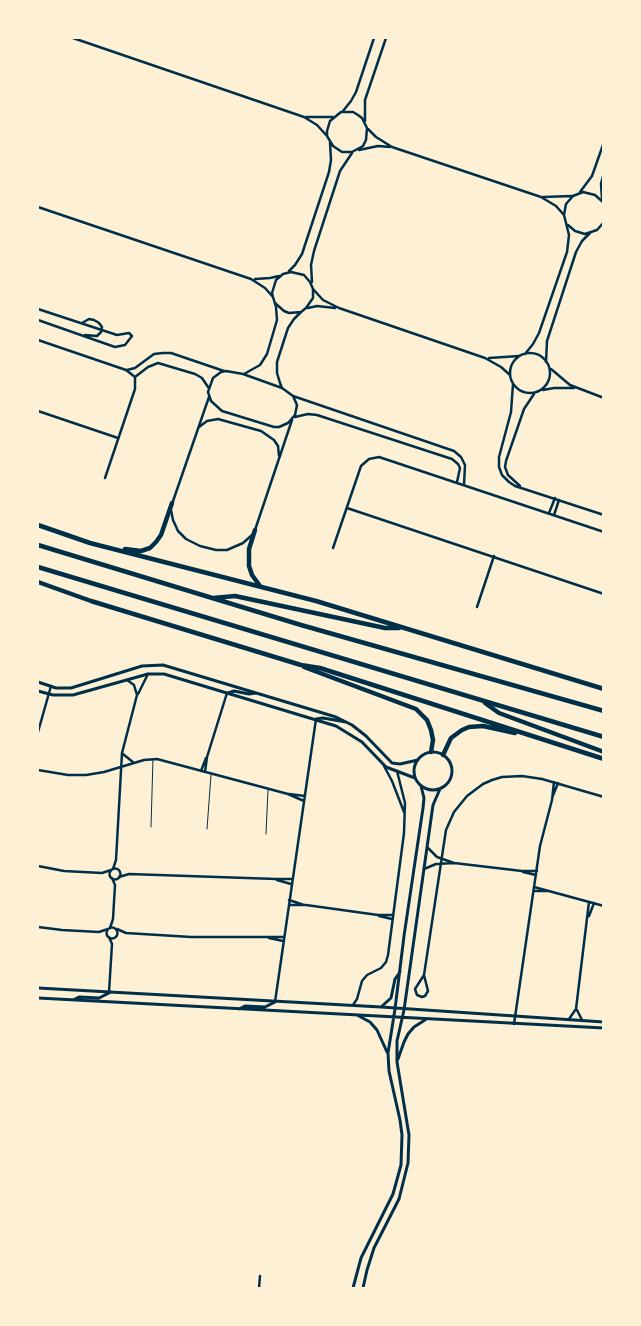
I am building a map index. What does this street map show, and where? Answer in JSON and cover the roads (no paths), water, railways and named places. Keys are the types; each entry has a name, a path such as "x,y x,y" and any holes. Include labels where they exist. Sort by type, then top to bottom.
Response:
{"highway":[{"path":"90,543 137,552 150,548 161,535 172,503"},
{"path":"38,525 90,543 316,602 604,688"},
{"path":"255,530 249,549 248,566 261,587"},
{"path":"38,545 212,598 604,711"},
{"path":"38,567 604,738"},
{"path":"38,582 91,602 301,665 320,668 604,759"},
{"path":"212,598 235,596 385,628 403,628"},
{"path":"301,665 319,674 416,708 424,716 431,730 433,740 431,752"},
{"path":"482,701 498,713 604,752"},
{"path":"443,754 451,738 456,733 469,727 483,726 538,738"}],"street":[{"path":"73,38 304,117 317,125 337,150 347,153 378,146 392,147"},
{"path":"327,136 328,125 334,116 352,101 374,38"},
{"path":"358,150 366,140 366,100 386,38"},
{"path":"341,112 353,112 366,123"},
{"path":"304,117 334,116"},
{"path":"367,128 376,137 392,147 542,197 556,206 564,215 569,235 566,252 539,333 526,354"},
{"path":"287,273 296,265 302,254 331,160 330,142"},
{"path":"564,215 566,204 592,176 604,142"},
{"path":"282,388 277,373 278,357 288,328 313,298 311,265 314,251 340,171 352,152"},
{"path":"603,202 601,184 604,172"},
{"path":"579,192 592,193 603,202"},
{"path":"542,197 573,196"},
{"path":"38,207 250,279 265,288 273,297"},
{"path":"597,230 604,222"},
{"path":"567,224 570,228 580,233 590,233"},
{"path":"546,362 547,342 576,252 582,241 590,233 604,228"},
{"path":"250,279 270,278 296,272 304,275 323,300 339,308 486,358 502,367 510,375 513,384 512,412 499,457 500,471 505,479 521,487 604,515"},
{"path":"243,374 260,365 267,354 277,320 273,297 274,284 283,274"},
{"path":"275,303 284,311 290,313 301,312"},
{"path":"306,308 317,306 339,308"},
{"path":"38,309 119,335 130,333 132,336 127,343 117,347 38,320"},
{"path":"82,323 94,320 99,323 102,330"},
{"path":"81,336 95,336 102,330"},
{"path":"38,340 126,370 135,377"},
{"path":"126,370 135,368 150,356 171,353 226,371 243,374 282,388 293,396 454,451 461,457 465,465 464,485"},
{"path":"486,358 503,359 526,354 539,356 559,378 576,388 604,398"},
{"path":"510,375 513,362 520,356"},
{"path":"135,377 148,367 158,363 195,374 202,378 208,387 209,397 172,503 172,515 178,531 186,539 200,546 216,550 233,548 248,539 255,530 293,419 296,405 293,396"},
{"path":"540,391 548,384 550,368"},
{"path":"208,387 216,375 226,371"},
{"path":"105,478 135,389 135,377"},
{"path":"513,384 520,391 534,393 554,388 576,388"},
{"path":"521,487 508,475 506,461 524,409 534,393"},
{"path":"209,397 218,408 269,426 284,426 293,419 308,414 317,415 452,459 460,468 457,482"},
{"path":"38,411 118,438"},
{"path":"198,429 207,421 218,418 261,431 274,440 278,446 279,458"},
{"path":"333,548 362,466 374,457 389,459 604,532"},
{"path":"549,514 555,498"},
{"path":"554,515 559,500"},
{"path":"346,508 604,594"},
{"path":"477,607 494,556"},
{"path":"38,682 66,688 76,687 142,666 158,664 346,722 362,732 378,747 387,759 395,764 418,760"},
{"path":"109,993 112,944 116,937 113,919 115,885 121,874 116,860 120,767 137,695 148,674"},
{"path":"38,691 58,696 73,695 148,674 164,674 316,719 349,733 372,751 392,781 404,813"},
{"path":"126,680 134,685 137,695"},
{"path":"38,732 51,686"},
{"path":"227,693 234,691 249,694 256,693"},
{"path":"201,771 227,693"},
{"path":"316,719 323,718 346,722"},
{"path":"275,1002 316,719"},
{"path":"372,751 378,747"},
{"path":"353,1288 361,1258 393,1194 401,1165 402,1135 388,1053 424,803 421,786 415,778 414,768 418,760 431,752 443,754 449,760 452,772 450,780 440,789 433,805 404,1010 397,1041 397,1062 409,1135 408,1163 399,1199 374,1248 363,1288"},
{"path":"122,753 134,763"},
{"path":"205,772 207,757"},
{"path":"38,770 58,774 86,775 153,758 268,790 305,796"},
{"path":"383,765 415,778"},
{"path":"351,1006 357,999 362,981 367,975 381,968 386,962 404,839 404,799 397,771"},
{"path":"424,975 415,989 420,997 425,996 428,991 424,975 445,835 449,820 460,803 474,790 492,780 512,776 532,777 554,782 604,797"},
{"path":"552,800 554,782"},
{"path":"514,1024 540,846 558,783"},
{"path":"421,786 430,790 440,789"},
{"path":"288,794 304,801"},
{"path":"427,847 433,854 454,863"},
{"path":"115,885 111,877 116,860"},
{"path":"424,869 432,865 454,863 537,871"},
{"path":"38,866 57,870 102,872 112,869 129,874 276,880 292,878"},
{"path":"522,871 536,876"},
{"path":"102,872 111,877 119,878 129,874"},
{"path":"276,880 292,884"},
{"path":"534,887 604,906"},
{"path":"534,891 550,891"},
{"path":"289,900 306,905"},
{"path":"583,1021 576,1009 589,902"},
{"path":"588,917 594,903"},
{"path":"288,905 306,905 378,915 392,915"},
{"path":"378,915 392,920"},
{"path":"112,944 108,936 113,919"},
{"path":"38,927 99,932 116,937 126,933"},
{"path":"99,932 109,928 126,933 191,937 284,937"},
{"path":"268,938 283,942"},
{"path":"381,1007 390,998 394,982 400,972"},
{"path":"38,988 381,1007 604,1022"},
{"path":"72,1000 79,997 99,998 109,993"},
{"path":"38,998 604,1028"},
{"path":"238,1009 245,1006 265,1007 275,1002"},
{"path":"567,1020 576,1009"},
{"path":"355,1014 370,1022 377,1030 388,1053"},
{"path":"397,1062 408,1034 418,1024 426,1020"},
{"path":"259,1288 260,1276"}],"lane":[{"path":"150,827 153,758"},
{"path":"207,829 211,774"},
{"path":"266,834 268,790"}]}
